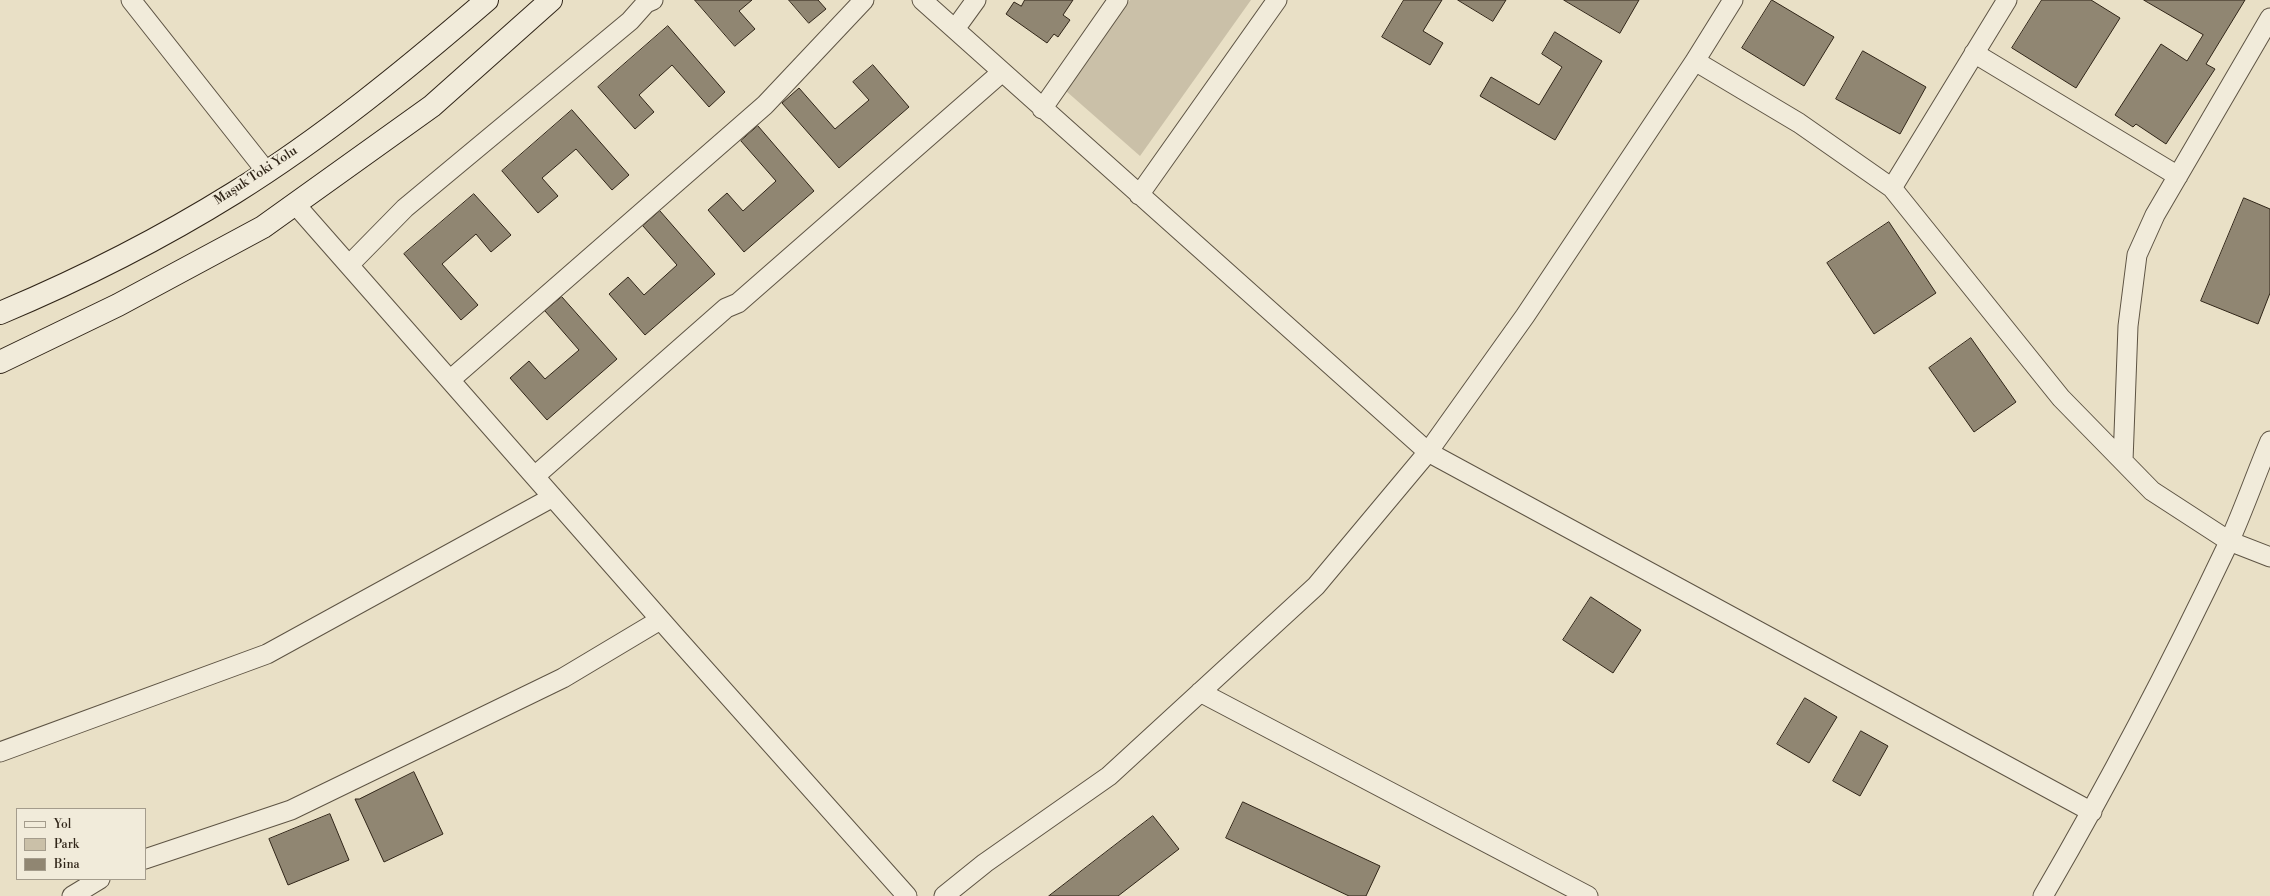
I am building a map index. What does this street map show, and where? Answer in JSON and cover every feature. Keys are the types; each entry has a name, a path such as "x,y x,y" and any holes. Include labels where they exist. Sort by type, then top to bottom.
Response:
{"main road":[{"name":"Maşuk Toki Yolu","path":"0,313 63,286 141,246 234,193 410,67 487,0"},
{"path":"0,362 118,305 263,227 432,106 551,0"}],"street":[{"path":"131,0 266,171"},
{"path":"349,265 405,208 630,22 646,3 653,0"},
{"path":"450,380 765,105 864,0"},
{"path":"922,0 1042,109 1428,452 2092,812"},
{"path":"955,29 976,0"},
{"path":"1042,109 1118,0"},
{"path":"1139,195 1277,0"},
{"path":"944,896 985,863 1109,776 1316,586 1428,452 1525,316 1695,61 1733,0"},
{"path":"1892,188 2007,0"},
{"path":"2123,461 2128,326 2137,255 2155,215 2270,18"},
{"path":"1974,54 2178,176"},
{"path":"1695,61 1799,122 1892,188 2061,398 2152,491 2229,541 2270,557"},
{"path":"535,476 726,308 738,303 1002,72"},
{"path":"295,204 660,620 906,896"},
{"path":"2043,896 2092,812 2229,541 2270,441"},
{"path":"0,752 267,654 553,497"},
{"path":"146,859 291,810 563,678 660,620"},
{"path":"1200,692 1588,896"},
{"path":"72,896 98,880"}],"green space":[{"path":"1130,0 1251,0 1140,156 1066,91"}],"building":[{"path":"695,0 752,0 739,11 755,29 735,46"},
{"path":"789,0 818,0 826,9 809,23"},
{"path":"1025,0 1073,0 1063,15 1070,20 1058,37 1054,34 1047,43 1006,14 1014,2 1021,6"},
{"path":"1404,0 1442,0 1423,31 1443,43 1430,65 1382,37"},
{"path":"1458,0 1506,0 1493,21"},
{"path":"1564,0 1639,0 1620,33"},
{"path":"1772,0 1834,37 1804,86 1742,48"},
{"path":"2042,0 2091,0 2120,18 2076,88 2012,48"},
{"path":"2144,0 2245,0 2206,64 2215,69 2166,144 2136,124 2133,127 2115,115 2161,44 2187,61 2203,35"},
{"path":"668,26 725,92 709,107 672,65 639,95 654,112 635,129 598,87"},
{"path":"1555,32 1602,61 1555,140 1480,96 1491,77 1539,105 1562,67 1542,54"},
{"path":"1863,51 1926,87 1900,134 1836,99"},
{"path":"873,65 909,107 839,168 782,103 799,88 835,129 869,100 853,82"},
{"path":"572,110 629,175 612,190 576,149 542,178 558,196 538,213 502,171"},
{"path":"758,126 814,191 744,252 708,210 727,193 743,211 776,181 741,141"},
{"path":"474,194 511,235 491,252 476,234 442,264 478,305 461,320 404,254"},
{"path":"2244,198 2270,209 2270,293 2258,324 2201,301"},
{"path":"660,211 715,274 645,335 609,294 628,277 644,295 677,265 643,226"},
{"path":"1889,222 1936,293 1874,334 1827,263"},
{"path":"562,297 617,359 547,420 510,378 529,361 545,379 579,350 545,311"},
{"path":"1971,338 2016,402 1974,432 1929,368"},
{"path":"1591,597 1641,630 1613,673 1563,640"},
{"path":"1805,698 1837,717 1809,763 1777,744"},
{"path":"1861,731 1888,746 1860,796 1833,781"},
{"path":"414,772 443,834 384,862 355,799 359,799"},
{"path":"1243,802 1380,866 1366,896 1349,896 1226,838"},
{"path":"330,814 349,860 288,885 269,839"},
{"path":"1153,816 1179,849 1118,896 1049,896"}]}
